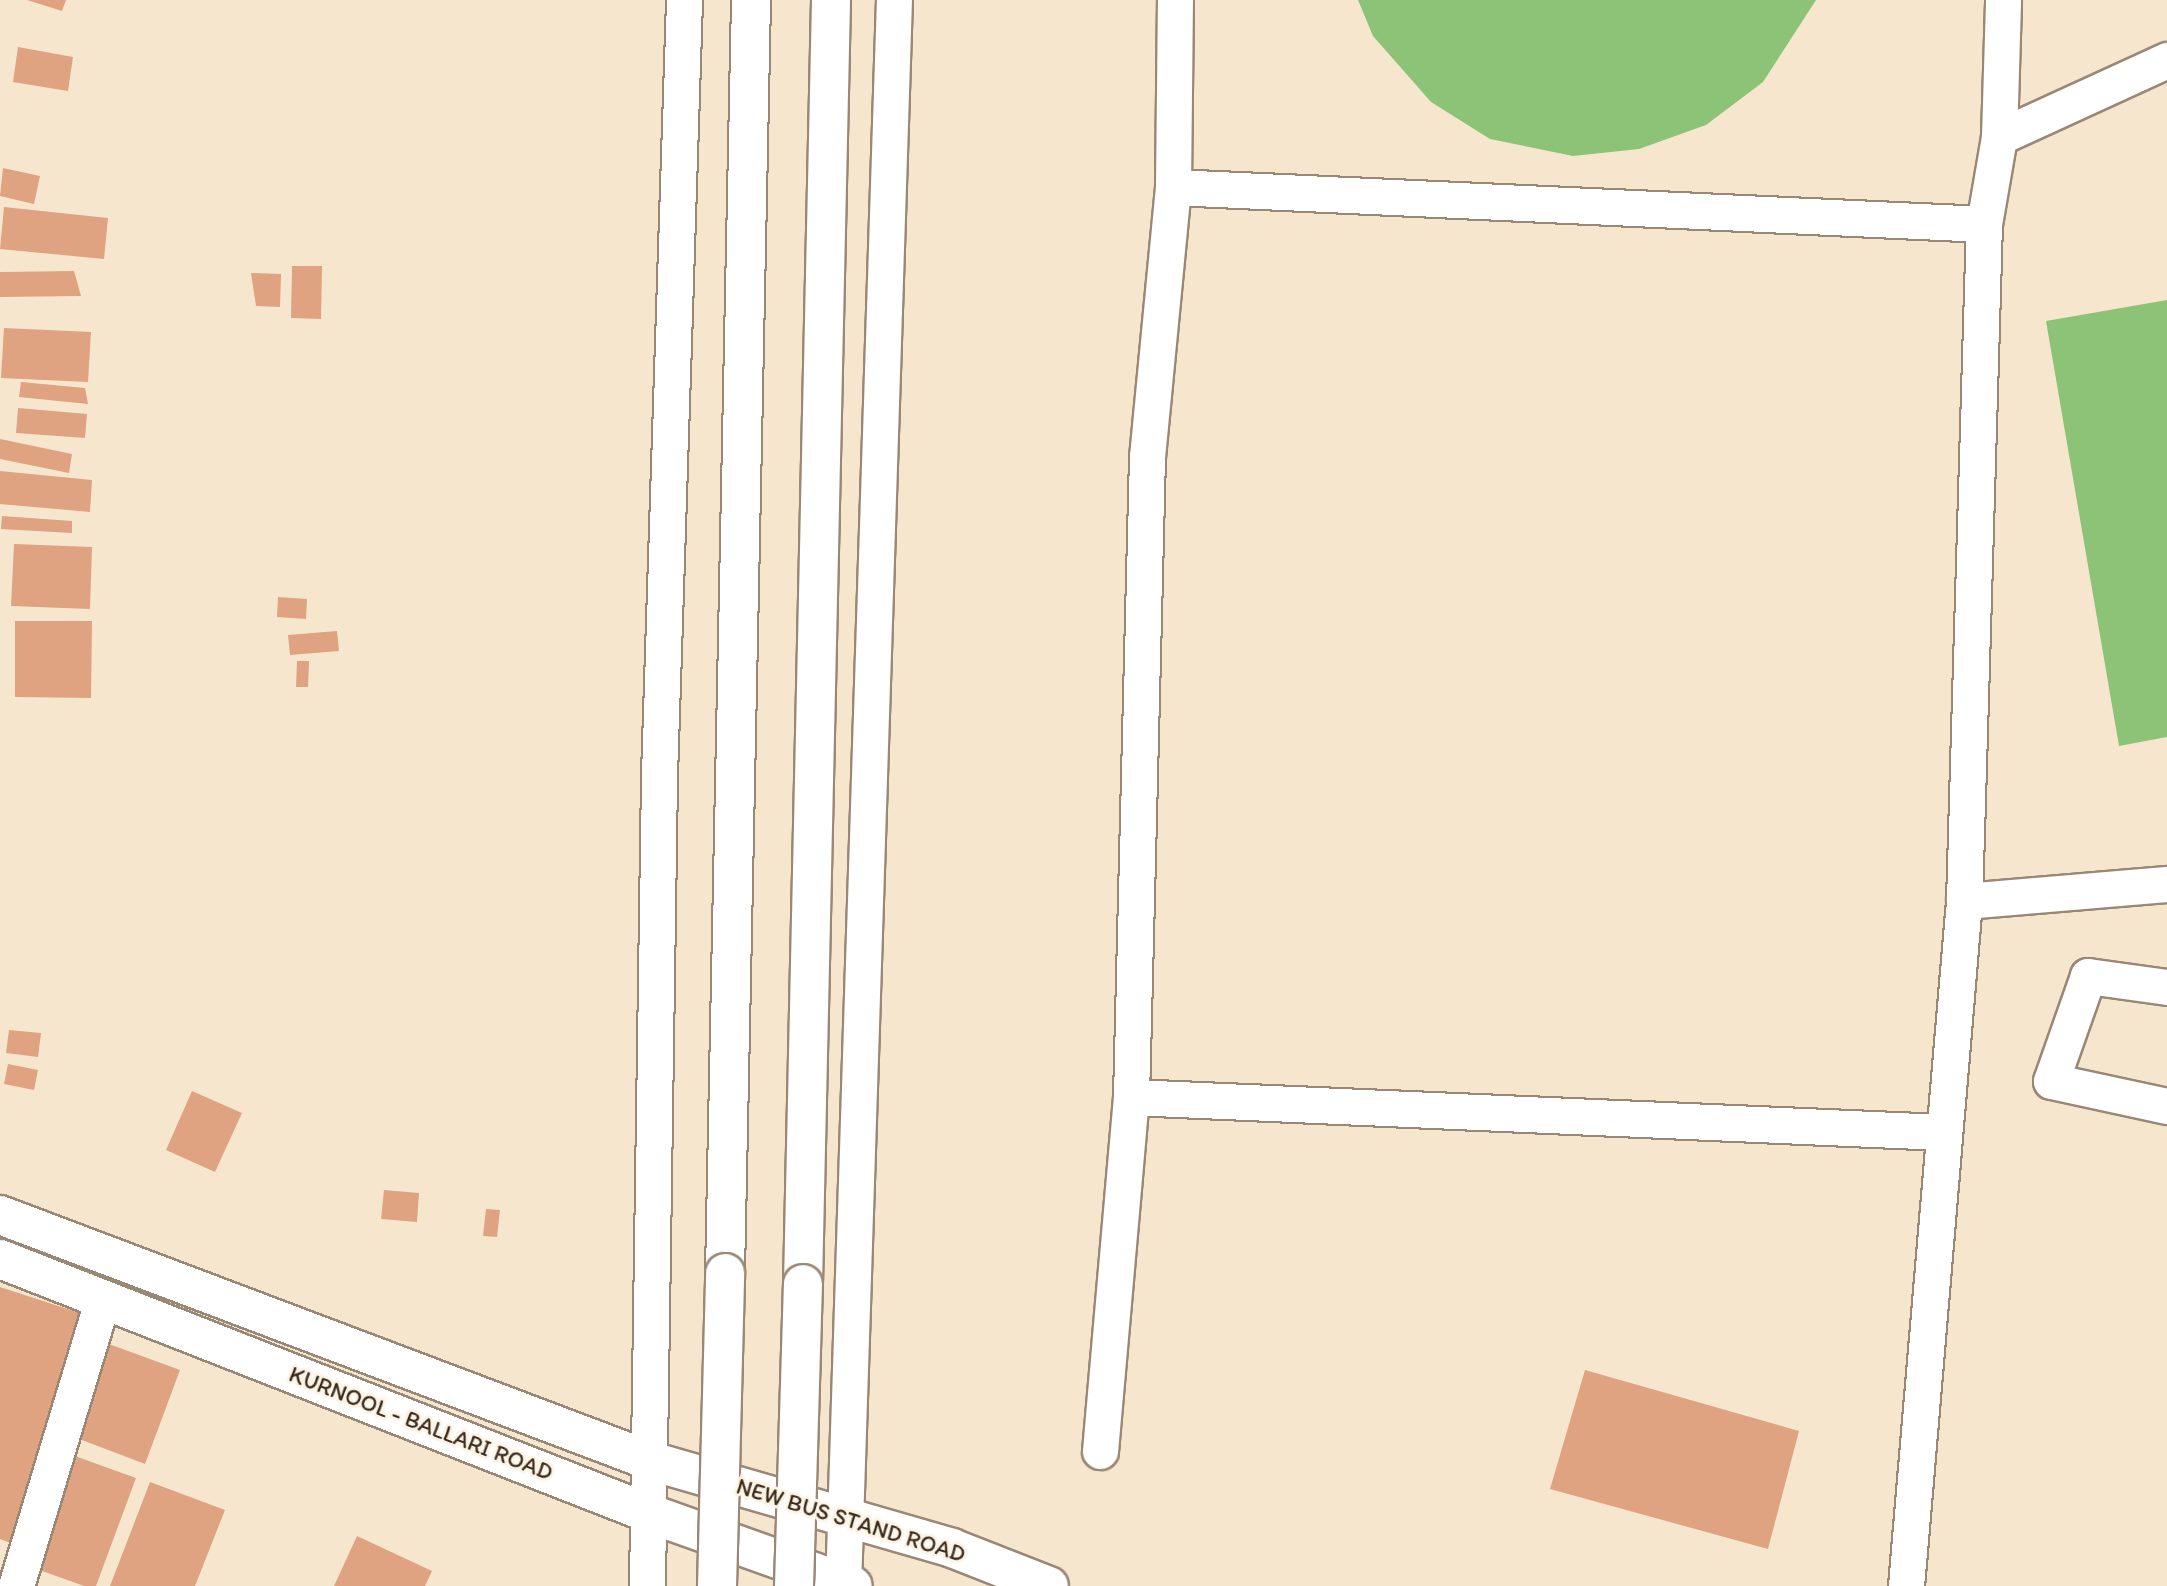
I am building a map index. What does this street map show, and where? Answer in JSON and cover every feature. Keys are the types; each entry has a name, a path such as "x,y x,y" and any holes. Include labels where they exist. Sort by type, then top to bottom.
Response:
{"main road":[{"path":"717,1586 751,0"},
{"path":"794,1586 831,0"},
{"name":"KURNOOL - BALLARI ROAD","path":"0,1215 651,1461"},
{"name":"KURNOOL - BALLARI ROAD","path":"0,1259 651,1514 846,1585"},
{"name":"NEW BUS STAND ROAD","path":"651,1461 951,1548 1049,1586"}],"street":[{"path":"647,1586 651,1514 659,775 684,0"},
{"path":"846,1585 894,0"},
{"path":"1100,1451 1131,1097 1147,457 1173,187 1175,0"},
{"path":"1906,1586 1964,901 1984,225 1999,137 2003,0"},
{"path":"1999,137 2167,60"},
{"path":"1173,187 1984,225"},
{"path":"1964,901 2167,884"},
{"path":"2167,987 2088,975 2051,1081 2167,1106"},
{"path":"1131,1097 1944,1132"},
{"path":"16,1586 103,1298"}],"green space":[{"path":"1358,0 1816,0 1763,82 1706,125 1639,149 1573,156 1490,139 1431,102 1373,36"},
{"path":"2167,300 2167,737 2119,746 2046,321"}],"building":[{"path":"27,0 66,0 62,11"},
{"path":"18,47 73,57 68,91 13,82"},
{"path":"3,168 40,176 34,204 0,196"},
{"path":"4,207 108,218 104,259 0,249"},
{"path":"292,266 322,266 321,319 291,318"},
{"path":"74,271 81,296 0,297 0,272"},
{"path":"251,273 281,274 280,307 256,306"},
{"path":"4,328 91,332 88,382 1,378"},
{"path":"21,382 85,388 88,404 19,397"},
{"path":"18,408 87,414 85,438 16,433"},
{"path":"0,439 72,454 69,473 0,459"},
{"path":"0,471 92,480 90,512 0,504"},
{"path":"2,516 72,521 72,533 1,529"},
{"path":"14,544 92,547 90,609 11,606"},
{"path":"278,597 307,599 306,619 277,617"},
{"path":"15,621 92,621 91,698 15,697"},
{"path":"337,631 339,651 290,655 288,635"},
{"path":"297,661 309,661 308,687 296,687"},
{"path":"9,1030 41,1033 38,1057 6,1053"},
{"path":"8,1064 38,1070 34,1090 4,1084"},
{"path":"192,1091 242,1113 215,1172 166,1150"},
{"path":"384,1190 419,1193 417,1222 381,1219"},
{"path":"486,1209 500,1210 497,1237 483,1236"},
{"path":"0,1287 86,1315 11,1543 0,1539"},
{"path":"109,1344 180,1370 145,1464 74,1437"},
{"path":"1585,1370 1799,1431 1768,1549 1550,1489"},
{"path":"72,1455 136,1478 96,1586 84,1586 31,1567"},
{"path":"150,1482 225,1510 195,1586 110,1586"},
{"path":"357,1536 432,1571 425,1586 334,1586"}]}
